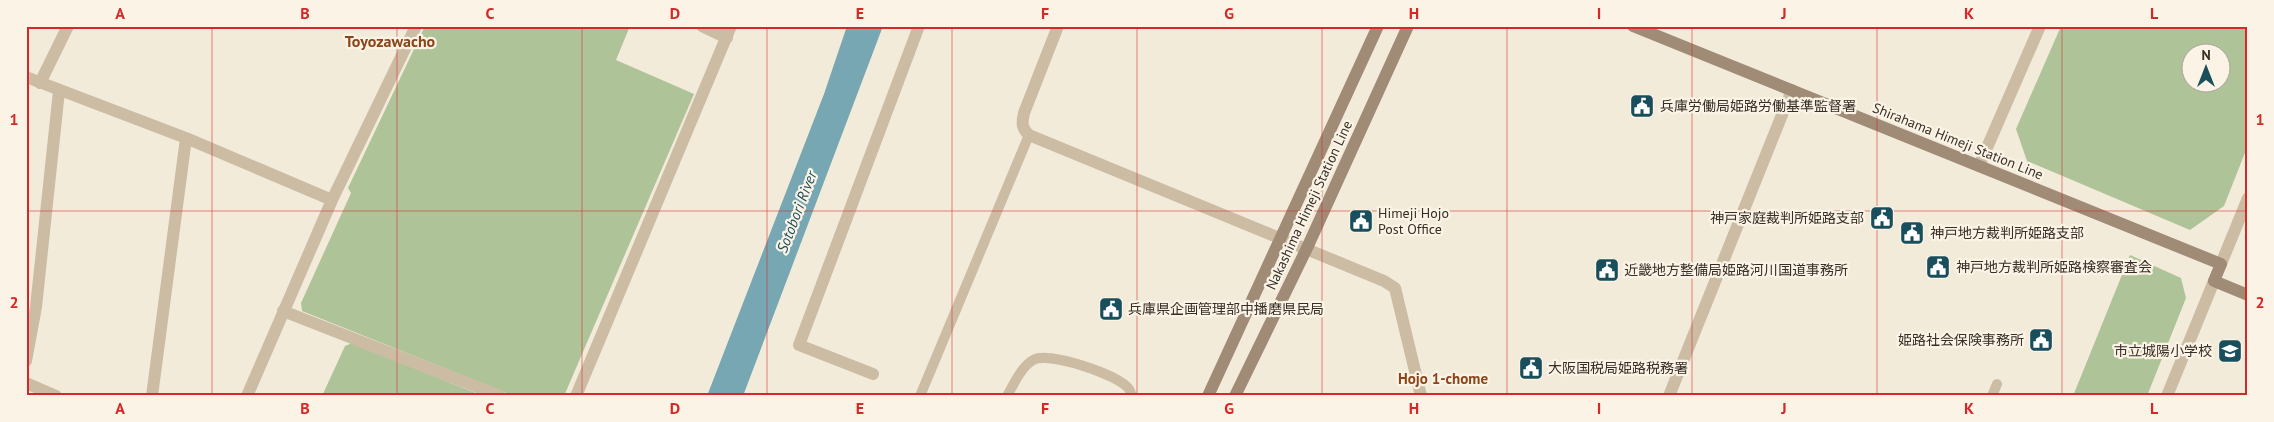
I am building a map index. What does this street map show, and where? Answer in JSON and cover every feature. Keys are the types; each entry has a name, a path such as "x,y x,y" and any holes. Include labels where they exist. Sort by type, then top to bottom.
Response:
{"main road":[{"name":"Nakashima Himeji Station Line","path":"1208,396 1378,26"},
{"name":"Nakashima Himeji Station Line","path":"1235,396 1307,248 1408,26"},
{"name":"Shirahama Himeji Station Line","path":"1633,26 2221,264"},
{"path":"2221,264 2214,281 2248,295"}],"street":[{"path":"40,83 68,26"},
{"path":"247,396 332,200 416,26"},
{"path":"576,396 729,32 702,26"},
{"path":"873,374 799,345 919,26"},
{"path":"1058,26 1024,112 1022,123 1024,130 1029,135 1384,280 1395,288 1421,396"},
{"path":"1979,166 2040,26"},
{"path":"26,77 186,138 332,200"},
{"path":"1669,396 1792,90"},
{"path":"26,361 36,307 59,91"},
{"path":"152,396 186,138"},
{"path":"2221,264 2248,198"},
{"path":"2167,396 2214,281"},
{"path":"283,311 500,396"},
{"path":"26,384 56,396"}],"lane":[{"path":"920,396 1029,135"},
{"path":"1008,396 1019,375 1032,360 1045,356 1063,359 1092,369 1129,388 1132,396"},
{"path":"1992,396 1996,384"}],"green space":[{"path":"425,26 630,26 616,60 694,94 564,396 514,396 302,311 301,303 351,193 348,188"},
{"path":"2061,26 2248,26 2248,145 2224,206 2190,230 2027,161 2016,129"},
{"path":"2130,255 2181,278 2186,298 2147,396 2073,396"},
{"path":"352,343 483,396 322,396 345,346"}],"water":[{"name":"Sotobori River","path":"847,26 883,26 743,396 707,396 824,94"}],"place":[{"name":"兵庫労働局姫路労働基準監督署","path":"1642,106"},
{"name":"神戸家庭裁判所姫路支部","path":"1882,218"},
{"name":"Himeji Hojo Post Office","path":"1361,221"},
{"name":"神戸地方裁判所姫路支部","path":"1912,233"},
{"name":"神戸地方裁判所姫路検察審査会","path":"1938,267"},
{"name":"近畿地方整備局姫路河川国道事務所","path":"1607,270"},
{"name":"兵庫県企画管理部中播磨県民局","path":"1111,309"},
{"name":"姫路社会保険事務所","path":"2041,340"},
{"name":"市立城陽小学校","path":"2230,351"},
{"name":"大阪国税局姫路税務署","path":"1531,368"}],"district":[{"name":"Toyozawacho","path":"390,41"},
{"name":"Hojo 1-chome","path":"1443,379"}]}
